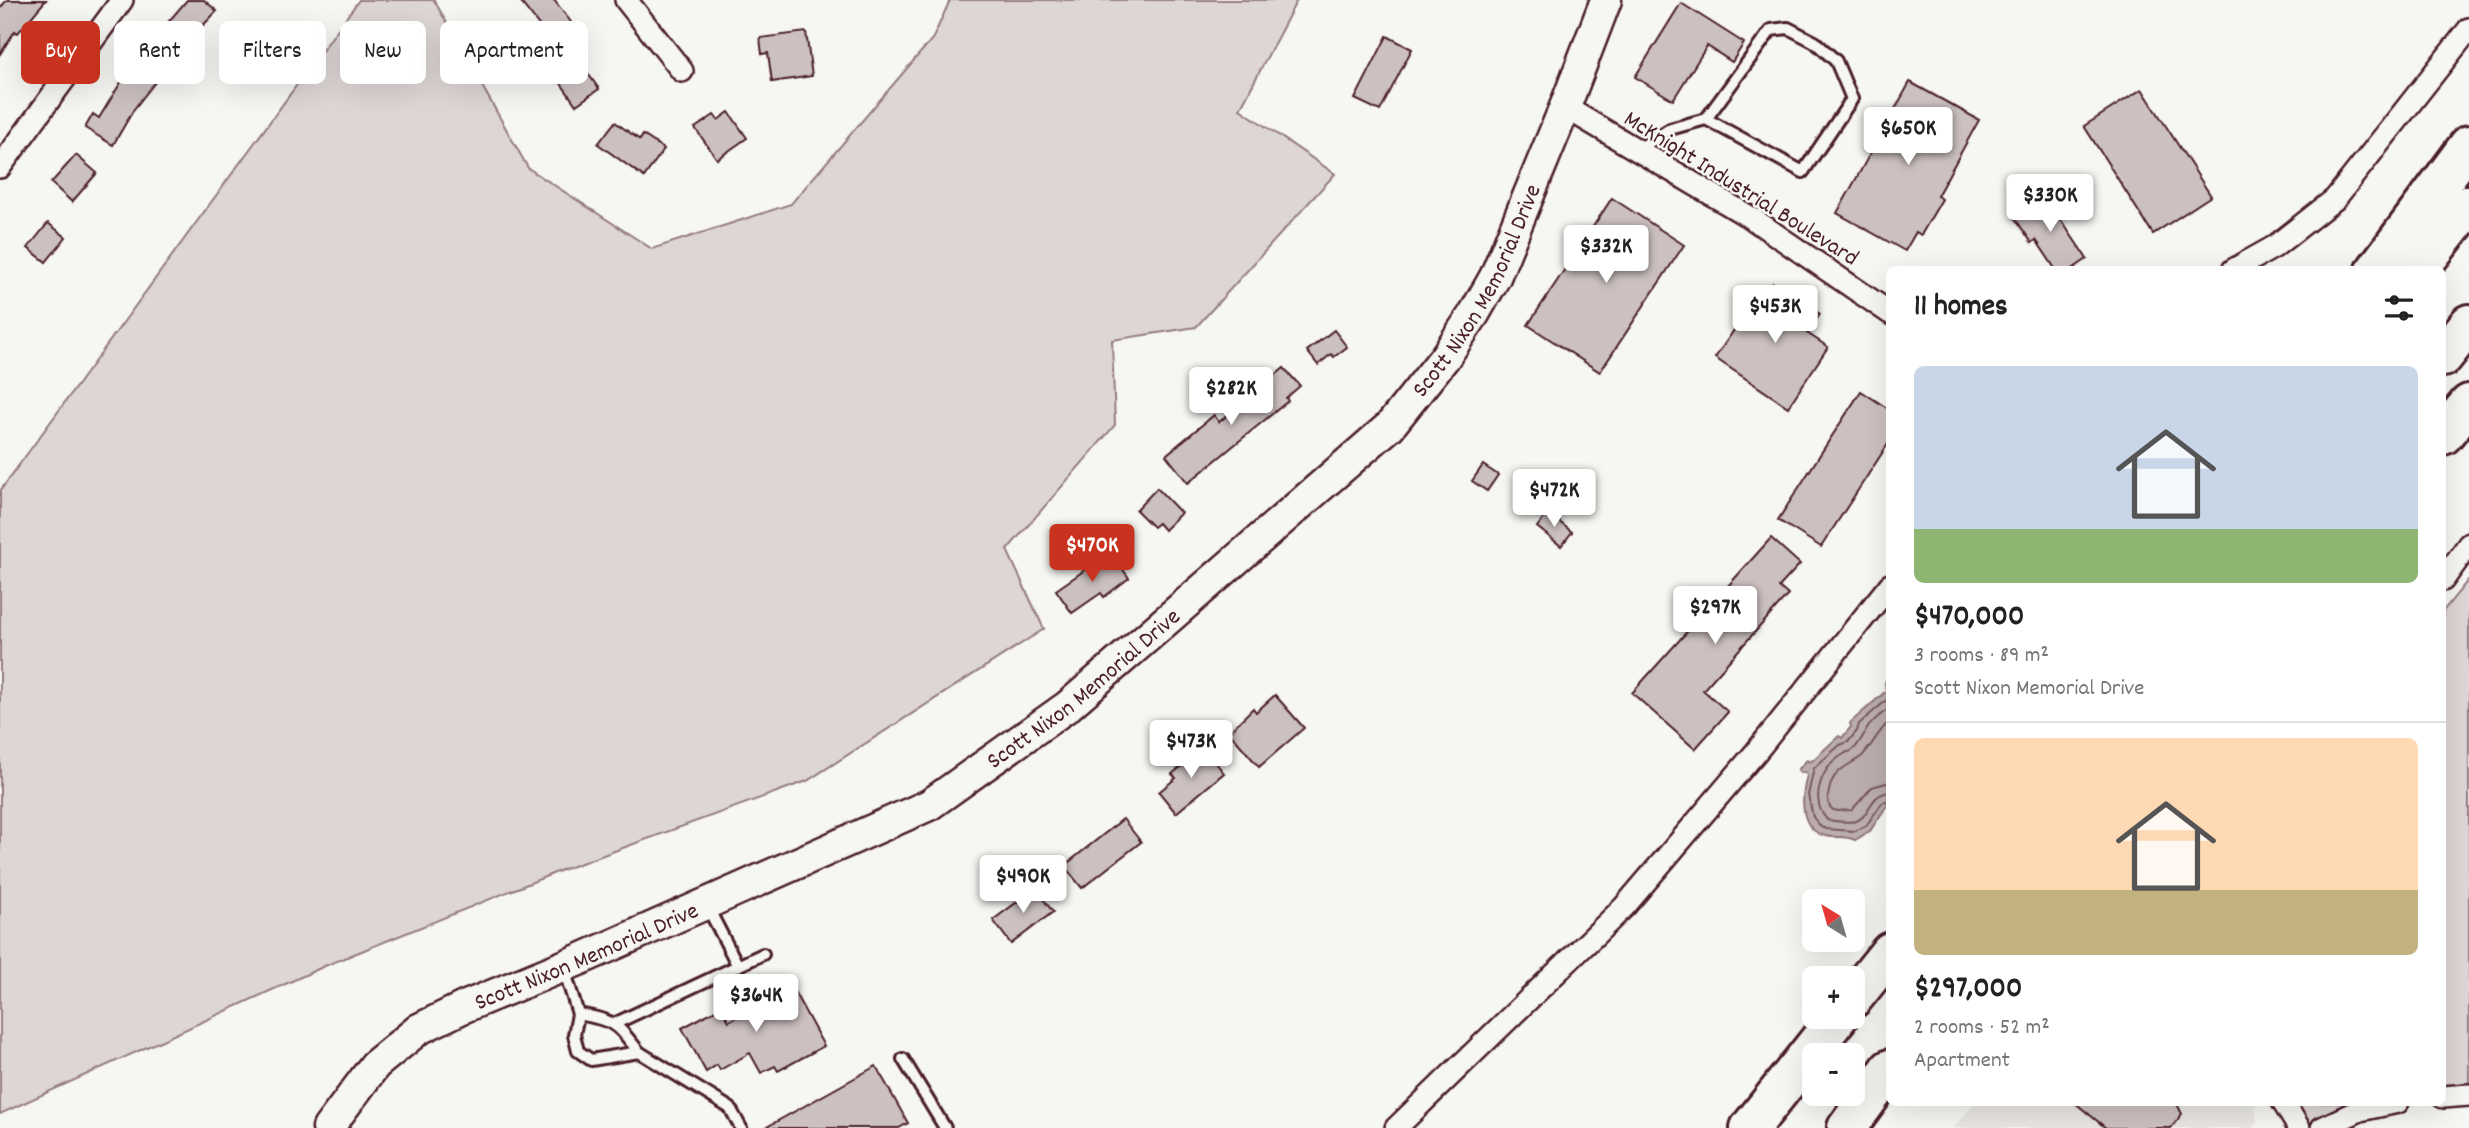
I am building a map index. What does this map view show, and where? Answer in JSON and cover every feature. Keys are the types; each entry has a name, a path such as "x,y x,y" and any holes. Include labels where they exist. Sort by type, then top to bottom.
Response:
{"highway":[{"path":"2379,266 2469,145"},
{"path":"2421,266 2469,205"},
{"path":"2446,353 2469,324"},
{"path":"2446,431 2469,404"},
{"path":"1865,983 1886,957"},
{"path":"1750,1128 1828,1029"},
{"path":"1855,1118 1886,1075"},
{"path":"1855,1118 1886,1085"}],"main road":[{"name":"Scott Nixon Memorial Drive","path":"328,1128 375,1065 419,1029 929,805 1068,706 1390,426 1446,357 1495,277 1606,0"}],"street":[{"path":"0,167 122,0"},
{"path":"626,0 682,71"},
{"path":"2240,266 2274,247 2335,199 2469,29"},
{"name":"McKnight Industrial Boulevard","path":"1565,107 1753,219 1886,310"},
{"path":"2446,576 2469,544"},
{"path":"1396,1128 1624,906 1756,752 1886,590"},
{"path":"2446,1097 2469,1095"},
{"path":"2286,1106 2300,1128"},
{"path":"2322,1128 2360,1110 2379,1106"}],"lane":[{"path":"1637,150 1670,129 1706,119 1771,30 1788,28 1815,42 1836,61 1852,99 1803,172 1706,119"},
{"path":"705,904 738,966"},
{"path":"614,1024 763,954"},
{"path":"563,966 578,1014 574,1035 578,1051 591,1060 639,1052"},
{"path":"578,1014 614,1024 639,1052 730,1108 741,1128"},
{"path":"903,1059 945,1128"}],"shaded area":[{"path":"359,0 434,0 446,21 440,21 440,84 481,84 528,168 652,249 791,204 933,38 950,0 1297,0 1240,109 1335,174 1196,327 1112,340 1115,425 1007,550 1044,629 807,781 562,870 327,965 0,1114 0,491 298,84 326,84 326,45 340,26 340,84 426,84 426,21 344,21"},
{"path":"2469,579 2469,1102 2446,1101 2446,607"},
{"path":"1972,1106 2255,1106 2257,1122 2252,1128 1954,1128"},
{"path":"2288,1106 2394,1106 2331,1128 2301,1128"}],"water":[{"path":"1886,691 1886,807 1870,831 1855,840 1830,837 1814,831 1805,817 1804,809 1807,775 1798,770 1839,736 1842,738 1851,727 1850,723"}],"building":[{"path":"7,0 46,0 28,21 21,21 21,29 18,33 15,31 0,54 0,8"},
{"path":"187,0 204,0 217,11 205,23 205,21 169,21"},
{"path":"519,0 554,0 570,21 536,21"},
{"path":"1681,3 1744,43 1732,62 1707,46 1673,100 1635,77"},
{"path":"806,32 812,76 772,82 768,53 762,54 760,38"},
{"path":"1387,36 1412,49 1380,111 1355,99"},
{"path":"588,74 599,89 576,105 561,84 588,84"},
{"path":"1910,82 1979,120 1937,196 1942,199 1921,235 1916,232 1905,251 1837,213"},
{"path":"120,84 154,84 134,109 113,145 85,128 93,114 99,118"},
{"path":"2142,89 2211,196 2153,234 2084,126"},
{"path":"729,112 747,138 717,159 695,128 714,115 718,120"},
{"path":"615,122 640,140 643,135 664,149 644,177 598,144"},
{"path":"76,155 97,173 72,202 51,183"},
{"path":"2043,193 2087,259 2077,266 2053,266 2036,240 2032,243 2012,214"},
{"path":"1612,198 1684,245 1600,372 1528,325"},
{"path":"48,223 66,237 46,262 28,248"},
{"path":"1773,283 1820,314 1807,333 1828,347 1788,407 1715,358 1753,302 1758,305"},
{"path":"1334,330 1347,347 1334,357 1331,354 1318,365 1307,351"},
{"path":"1284,368 1300,386 1286,398 1288,401 1188,483 1166,455 1214,415 1219,422"},
{"path":"1861,391 1886,407 1886,447 1821,547 1778,520"},
{"path":"1483,465 1498,475 1487,491 1472,481"},
{"path":"1157,488 1181,513 1164,530 1158,523 1153,527 1136,510"},
{"path":"1548,513 1572,532 1561,546 1537,527"},
{"path":"1771,538 1800,564 1779,587 1788,595 1703,690 1728,712 1695,749 1632,693"},
{"path":"1114,557 1129,578 1104,597 1101,593 1072,613 1056,590 1095,563 1099,568"},
{"path":"1275,695 1304,728 1259,767 1229,732 1253,708 1256,712"},
{"path":"1204,748 1224,773 1176,813 1159,792 1176,778 1172,774"},
{"path":"1123,819 1141,842 1082,888 1064,866"},
{"path":"1032,884 1053,912 1011,944 993,920 1021,899 1018,895"},
{"path":"791,986 824,1046 778,1071 775,1066 761,1073 750,1053 720,1070 717,1065 706,1072 682,1028 721,1007 729,1021 759,1004 757,1000 773,992 775,995"},
{"path":"876,1066 908,1123 899,1128 765,1128"},
{"path":"2079,1106 2178,1106 2182,1114 2171,1128 2106,1128"}]}
